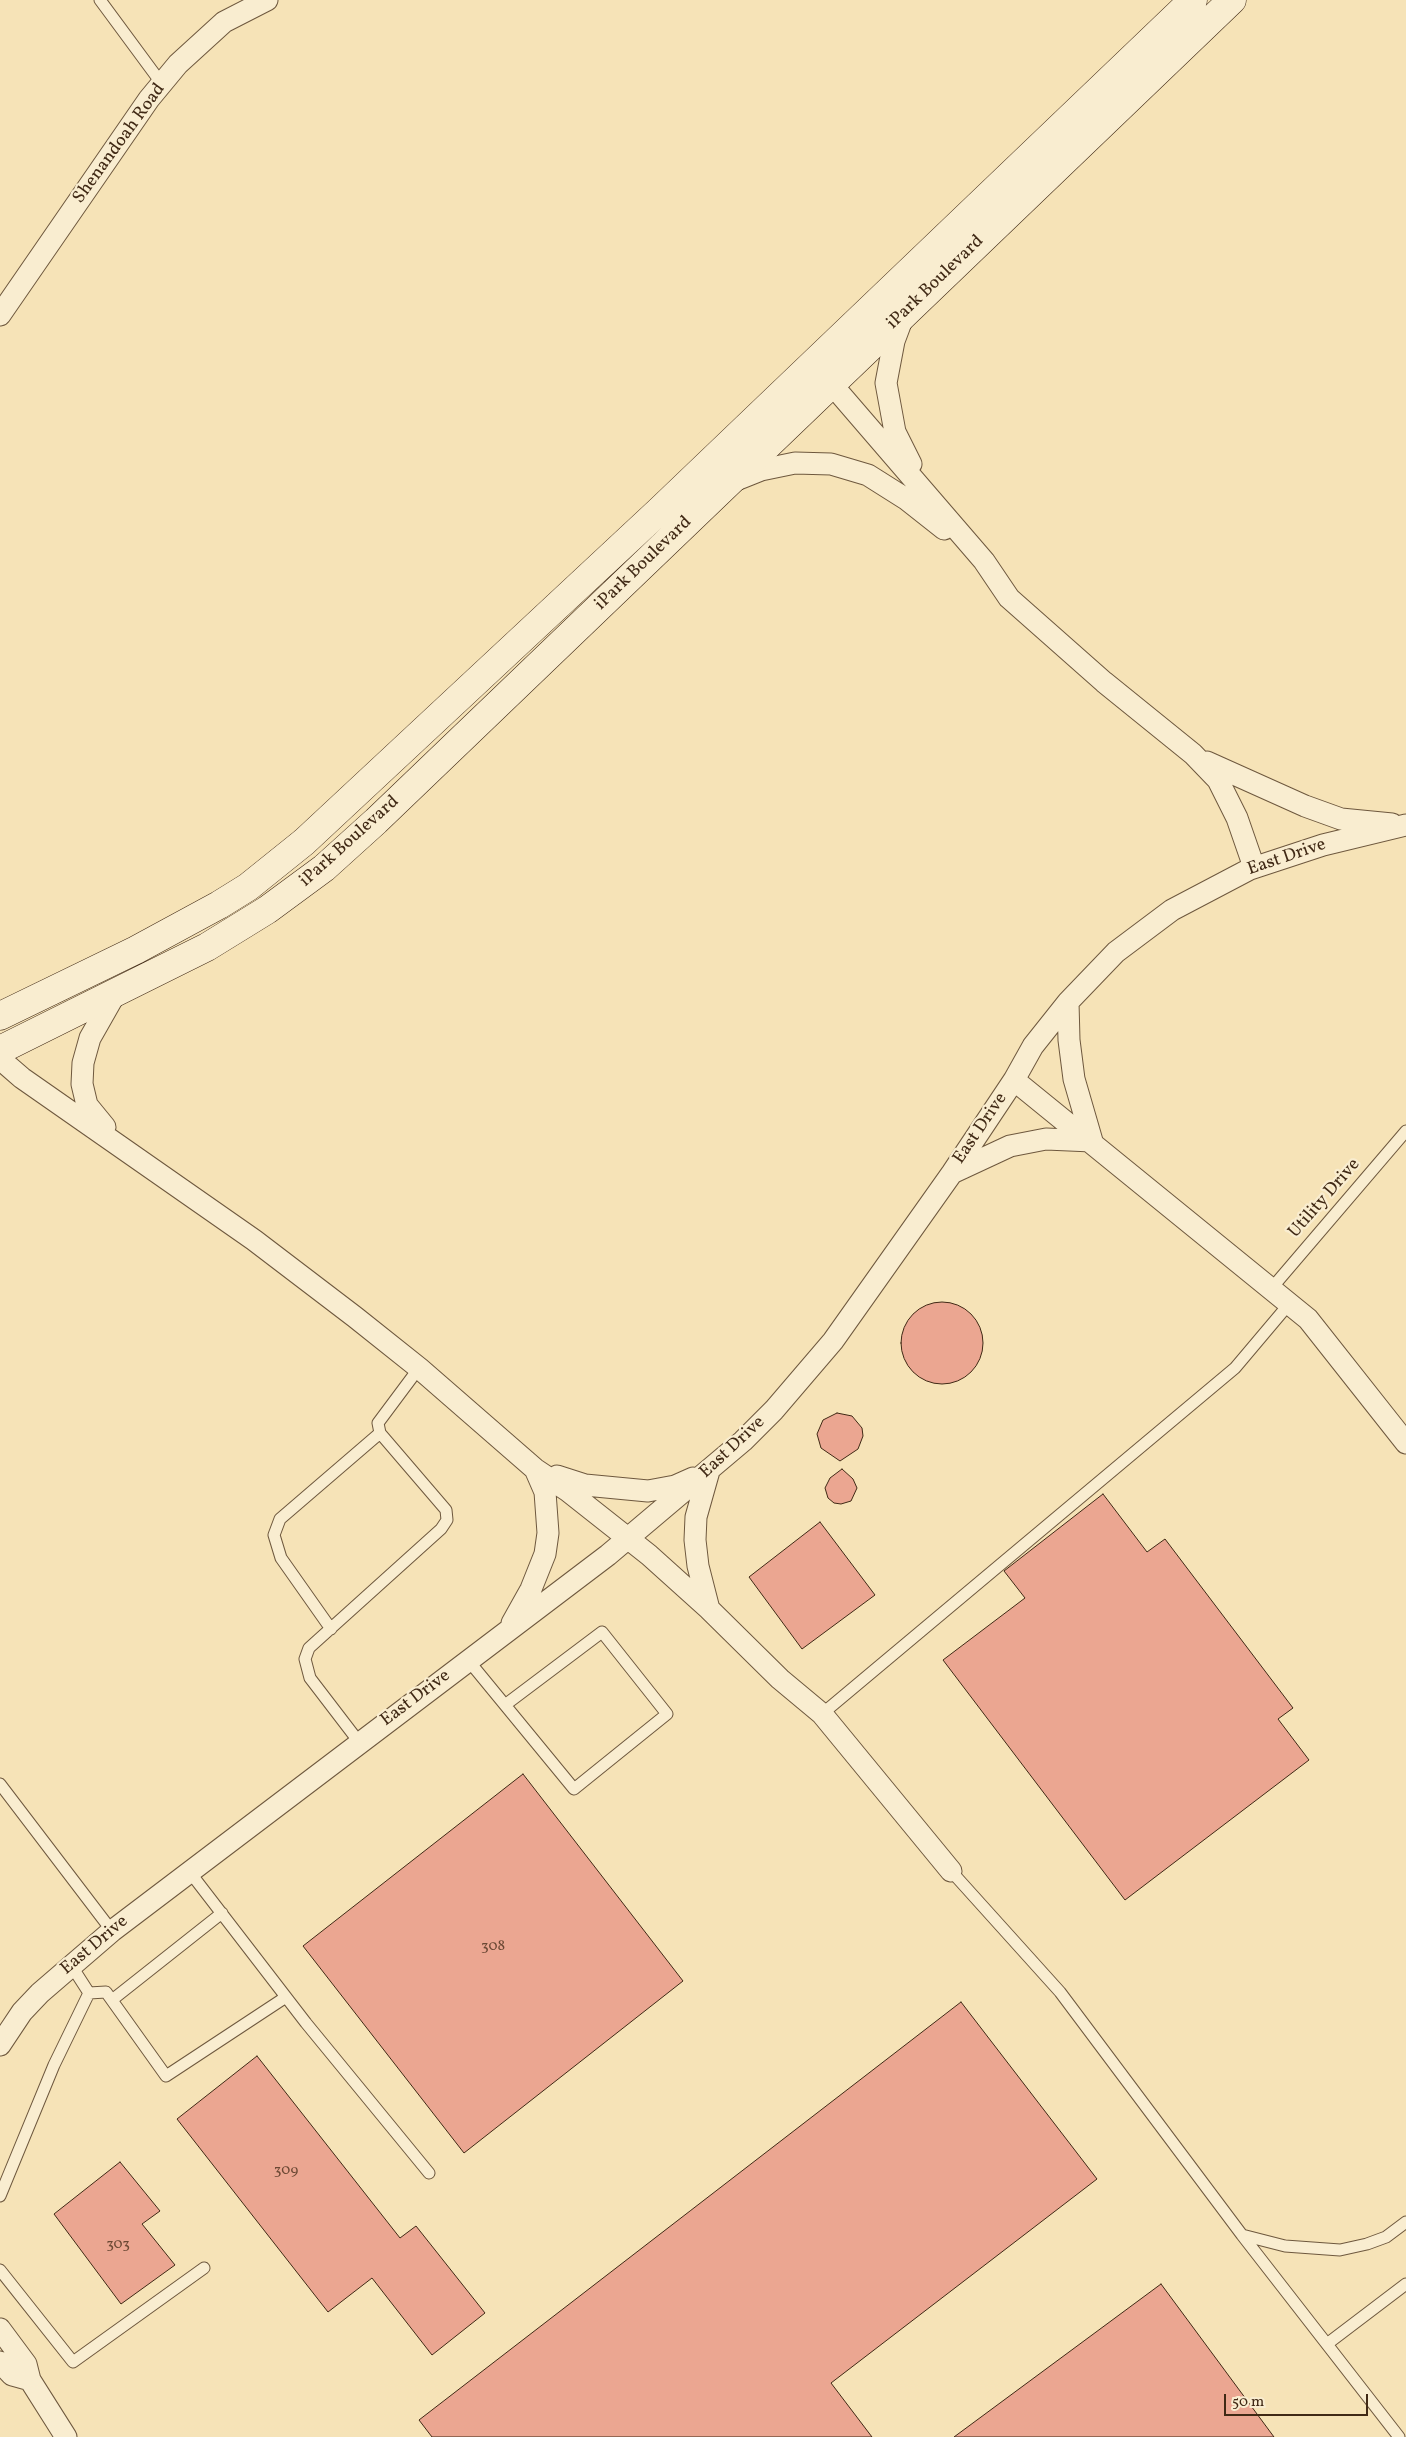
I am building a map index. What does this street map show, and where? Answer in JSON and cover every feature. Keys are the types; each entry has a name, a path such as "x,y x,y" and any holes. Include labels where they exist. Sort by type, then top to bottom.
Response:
{"main road":[{"name":"iPark Boulevard","path":"0,1016 187,923 248,887 330,820 1193,0"},
{"name":"iPark Boulevard","path":"0,1050 115,994 238,929 324,868 1232,0"}],"street":[{"name":"Shenandoah Road","path":"0,315 178,64 224,22 267,0"},
{"path":"904,314 894,341 886,383 895,432 928,495"},
{"path":"813,363 984,561 1009,598 1104,682 1193,754 1218,780 1236,818 1254,867"},
{"path":"728,483 761,470 795,463 831,464 868,475 906,499 984,561"},
{"path":"1193,754 1305,806 1341,819 1374,821 1404,826"},
{"name":"East Drive","path":"0,2045 22,2012 40,1993 112,1931 629,1538 709,1471 774,1410 833,1341 886,1268 1014,1080 1033,1046 1068,1002 1116,952 1172,910 1254,867 1323,845 1404,826"},
{"path":"115,994 90,1038 83,1063 82,1084 87,1105 119,1145"},
{"path":"1068,1002 1069,1040 1074,1080 1092,1141"},
{"path":"0,1059 22,1078 254,1240 419,1368 535,1468 629,1538 709,1609 780,1679 822,1714 951,1871"},
{"path":"1014,1080 1092,1141 1308,1319 1406,1443"},
{"path":"952,1172 1010,1146 1046,1139 1092,1141"},
{"path":"535,1468 586,1485 648,1491 675,1486 709,1471"},
{"path":"508,1630 531,1589 545,1554 548,1513 545,1492 535,1468"},
{"path":"709,1471 696,1517 695,1540 698,1566 709,1609"},
{"path":"0,2329 26,2364 30,2380 56,2418 66,2437"},
{"path":"0,2362 12,2375 30,2380"}],"lane":[{"path":"100,0 162,84"},
{"name":"Utility Drive","path":"1271,1289 1406,1131"},
{"path":"822,1714 1235,1368 1290,1304"},
{"path":"359,1742 310,1678 305,1659 310,1648 441,1529 447,1520 446,1510 380,1433 378,1424 419,1368"},
{"path":"331,1628 282,1558 274,1535 280,1519 380,1433"},
{"path":"468,1660 574,1789 667,1714 602,1632 505,1705"},
{"path":"0,1784 112,1931"},
{"path":"189,1871 286,1997 429,2173"},
{"path":"951,1871 1060,1992 1242,2235 1399,2437"},
{"path":"112,2000 222,1913"},
{"path":"71,1965 89,1994"},
{"path":"89,1994 106,1992 166,2076 286,1997"},
{"path":"0,2196 54,2064 89,1994"},
{"path":"1242,2235 1285,2246 1340,2250 1367,2244 1386,2237 1406,2222"},
{"path":"0,2270 73,2362 204,2268"},
{"path":"1327,2344 1406,2284"}],"building":[{"path":"942,1302 958,1305 971,1314 980,1327 983,1343 980,1359 971,1372 958,1381 942,1384 926,1381 913,1372 904,1359 901,1343 904,1327 913,1314 926,1305"},
{"path":"837,1413 852,1416 862,1428 863,1436 858,1449 840,1461 821,1448 817,1434 823,1420"},
{"path":"842,1469 853,1479 857,1488 851,1501 841,1504 834,1503 828,1498 825,1488 830,1478"},
{"path":"1103,1494 1147,1552 1165,1539 1293,1708 1278,1719 1309,1760 1125,1900 943,1660 1025,1598 1004,1571"},
{"path":"820,1522 875,1595 802,1649 749,1577"},
{"path":"523,1774 683,1981 464,2153 303,1946"},
{"path":"961,2002 1097,2179 831,2383 872,2437 432,2437 419,2420"},
{"path":"257,2056 400,2238 416,2226 485,2313 432,2355 372,2278 328,2312 177,2119"},
{"path":"120,2162 160,2211 142,2224 175,2265 121,2304 54,2214"},
{"path":"1161,2284 1274,2437 954,2437"}]}
